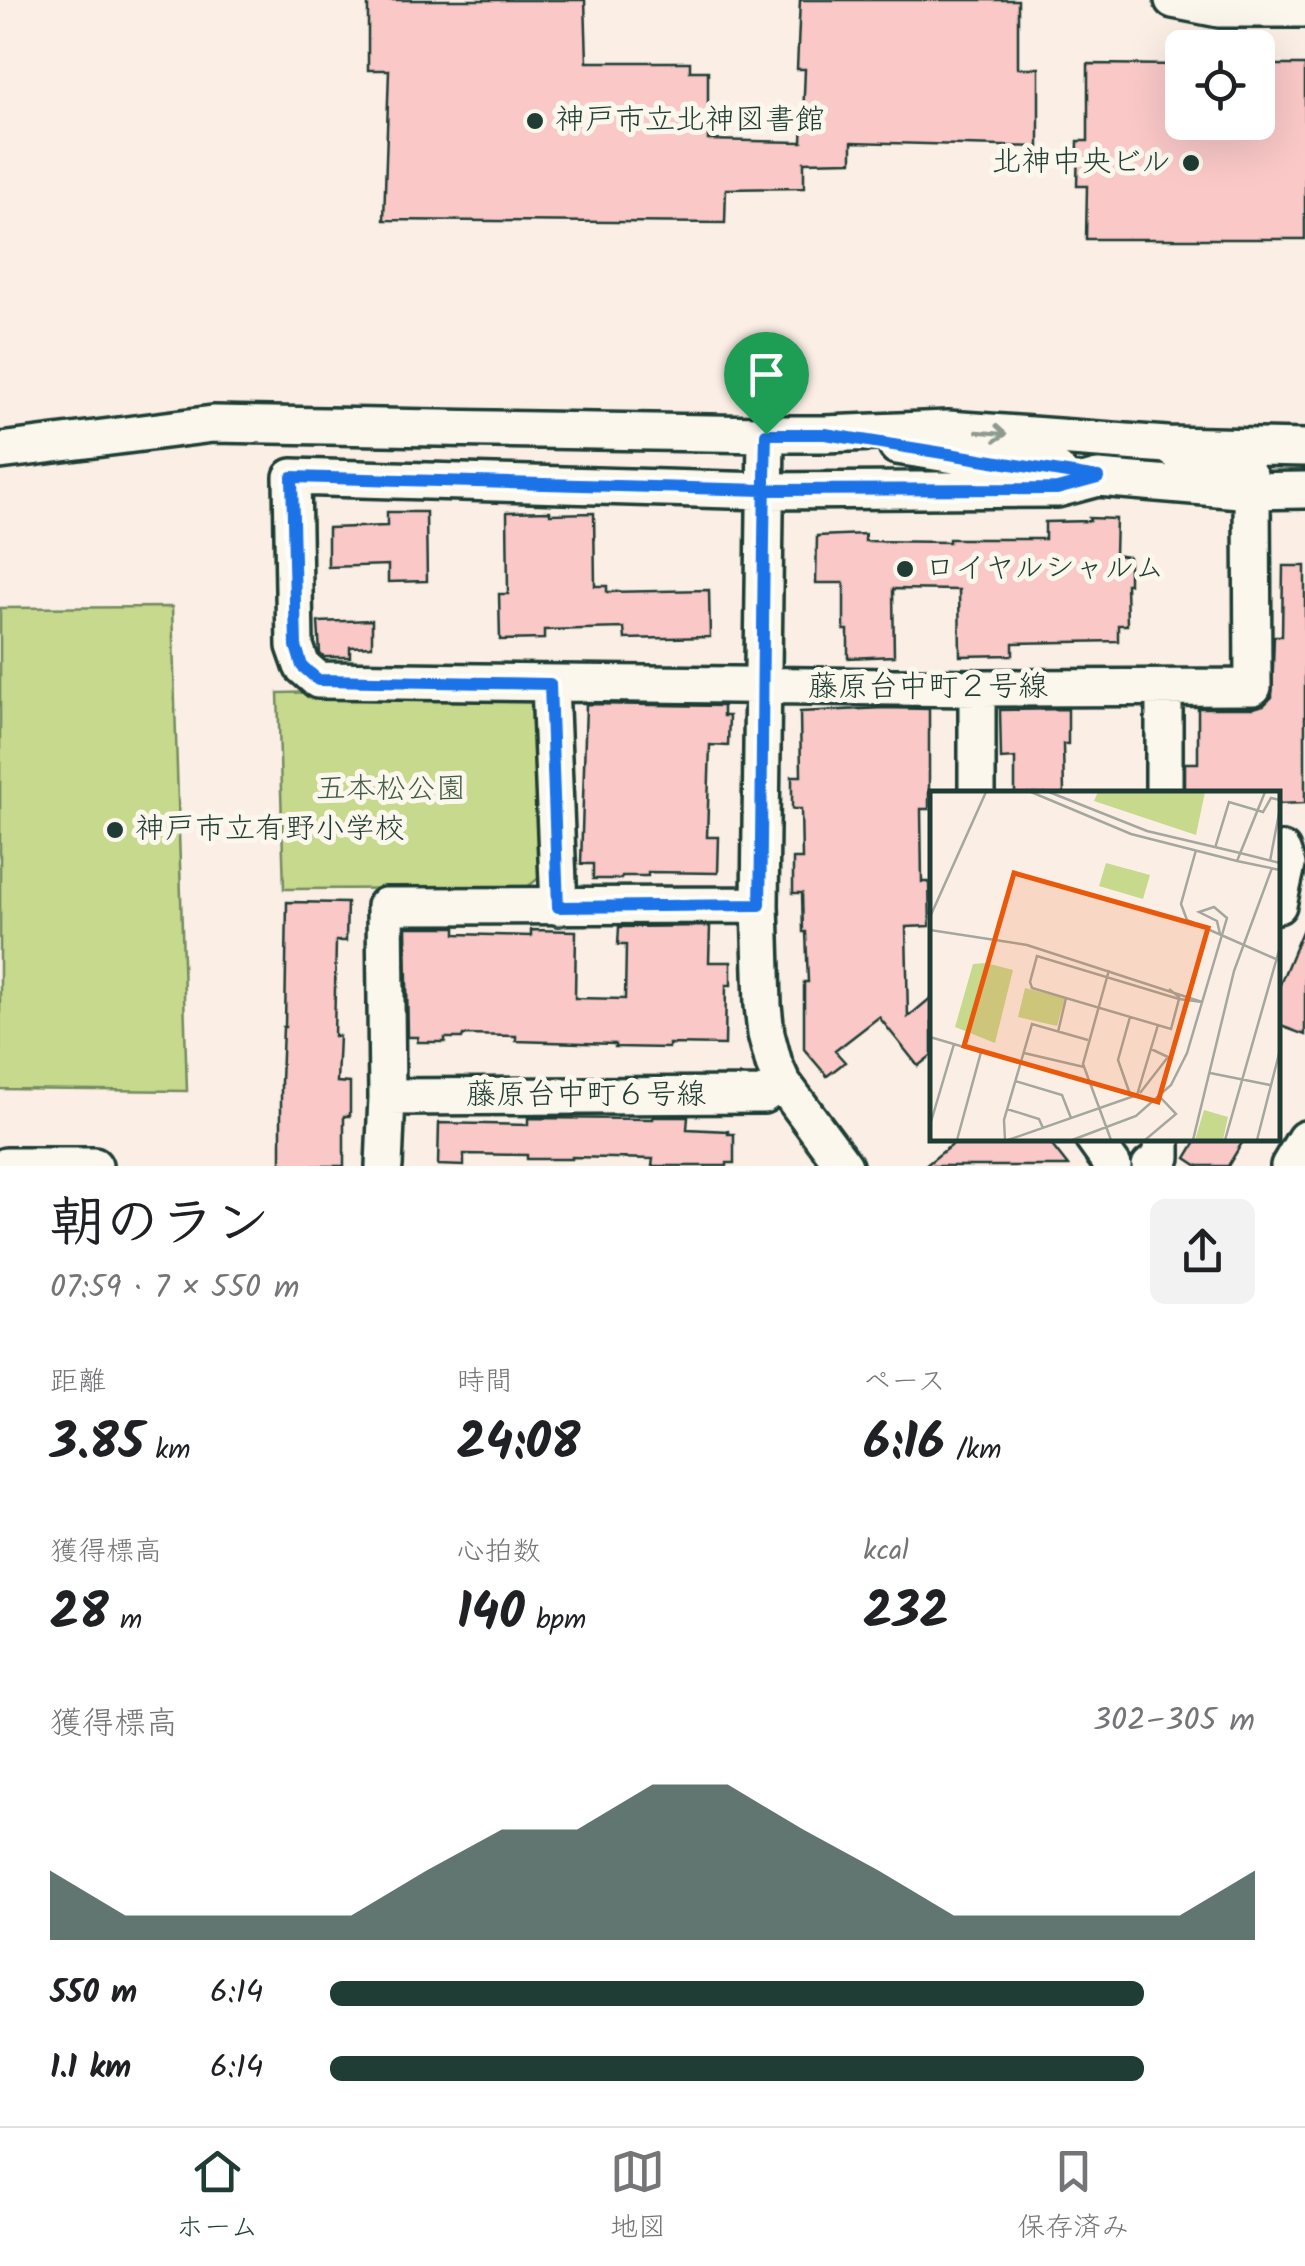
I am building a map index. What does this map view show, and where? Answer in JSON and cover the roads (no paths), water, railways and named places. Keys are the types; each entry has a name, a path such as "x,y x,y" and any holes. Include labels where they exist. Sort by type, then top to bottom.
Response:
{"street":[{"path":"1172,0 1219,9 1305,9"},
{"path":"0,451 214,424 766,434 948,429 1168,445 1305,448"},
{"path":"766,434 762,1004 770,1049 782,1082 844,1166"},
{"path":"825,434 1098,478 1252,491 1305,490"},
{"path":"1168,445 1197,465 1245,471 1252,491"},
{"name":"藤原台中町２号線","path":"764,490 292,477 296,646 302,666 318,680 1253,688 1252,491"},
{"path":"764,490 1057,489 1098,478"},
{"path":"550,684 558,907"},
{"path":"977,688 978,791"},
{"path":"1164,690 1164,791"},
{"path":"1280,850 1286,865 1280,896"},
{"path":"384,1166 385,906 760,905"},
{"name":"藤原台中町６号線","path":"386,1097 763,1094 782,1082"},
{"path":"1288,1166 1305,1139"},
{"path":"1095,1141 1113,1166"},
{"path":"6,1166 94,1166"}],"place":[{"name":"神戸市立北神図書館","path":"535,121"},
{"name":"北神中央ビル","path":"1191,163"},
{"name":"ロイヤルシャルム","path":"905,569"},
{"name":"神戸市立有野小学校","path":"115,830"}],"park label":[{"name":"五本松公園","path":"391,790"}]}
